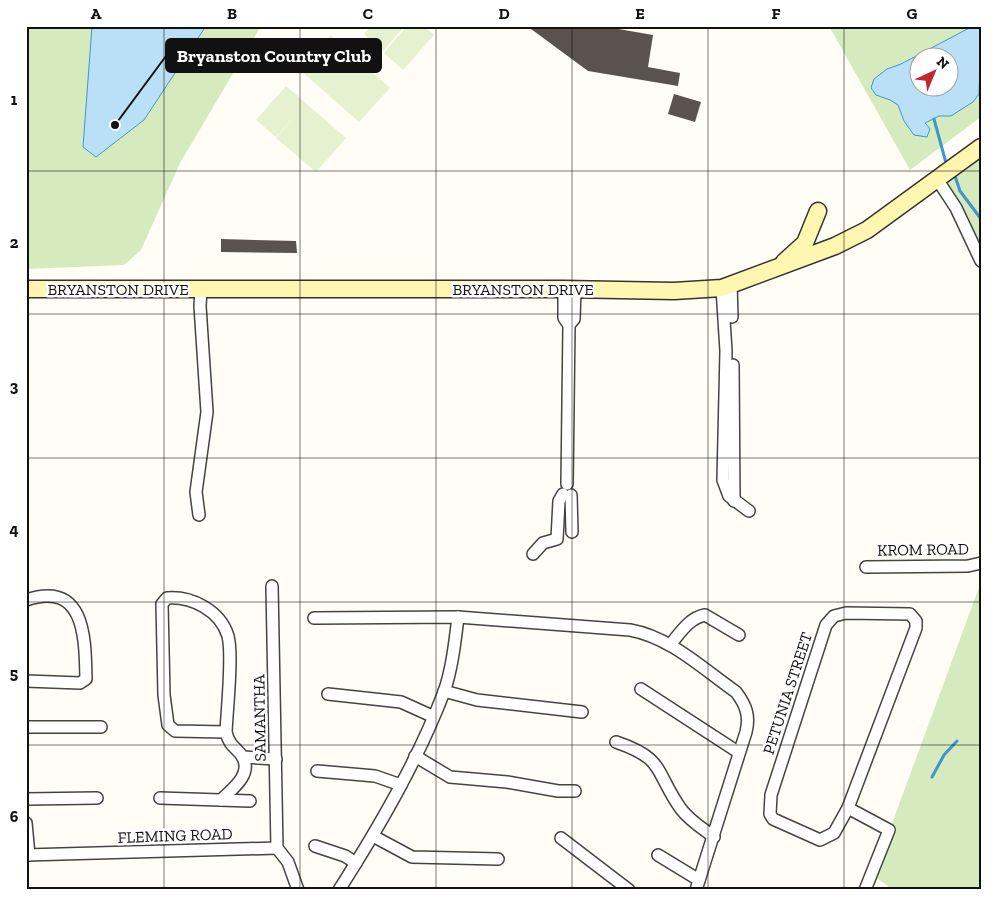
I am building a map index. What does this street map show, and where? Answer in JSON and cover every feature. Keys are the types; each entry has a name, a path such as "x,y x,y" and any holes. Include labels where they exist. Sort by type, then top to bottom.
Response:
{"street":[{"name":"BRYANSTON DRIVE","path":"26,289 569,289 687,291 726,287 835,246 867,230 981,147"},
{"path":"936,179 956,208 981,261"},
{"path":"777,269 805,243 818,211"},
{"path":"726,287 723,480 726,491 734,501 749,511"},
{"path":"199,515 196,492 207,412 200,289"},
{"path":"569,289 564,318 569,325 567,491 572,532"},
{"path":"533,554 543,543 557,539 560,501 567,491"},
{"name":"KROM ROAD","path":"866,567 968,566 981,563"},
{"name":"SAMANTHA","path":"272,586 277,848"},
{"path":"26,600 51,597 60,599 77,612 86,638 86,679 80,683 26,681"},
{"path":"226,732 175,731 168,725 164,694 162,604 167,598 192,599 208,610 225,629 229,642 226,732 231,747 243,757 276,759"},
{"name":"PETUNIA STREET","path":"846,613 910,614 916,621 916,628 848,808 834,833 820,840 773,819 769,805 826,625 834,616 846,613"},
{"path":"670,645 689,623 698,616 705,615 739,635"},
{"path":"314,618 458,617 630,630 670,645 736,692 743,701 748,722 698,885 658,855"},
{"path":"339,890 373,836 400,785 444,691 458,617"},
{"path":"641,688 738,752"},
{"path":"444,691 477,700 582,712"},
{"path":"328,694 401,702 432,716"},
{"path":"26,727 101,727"},
{"path":"616,742 638,750 650,757 682,810 714,837"},
{"path":"415,756 450,777 507,782 558,791 575,791"},
{"path":"221,800 242,778 245,772 243,757"},
{"path":"317,771 375,776 400,785"},
{"path":"26,799 97,798"},
{"path":"160,798 250,801"},
{"path":"848,808 889,830 865,890"},
{"path":"26,823 28,855"},
{"path":"373,836 412,856 498,859"},
{"path":"561,838 628,890"},
{"path":"315,846 346,856 356,864"},
{"path":"277,848 288,862 298,890"},
{"name":"FLEMING ROAD","path":"28,855 277,848"}],"green space":[{"path":"28,26 261,26 180,163 141,250 124,265 26,269 26,38"},
{"path":"371,26 405,26 383,51 364,34"},
{"path":"407,26 423,26 434,35 403,70 384,53"},
{"path":"829,26 981,26 981,117 910,170"},
{"path":"330,35 390,88 359,122 300,70"},
{"path":"286,86 346,138 316,172 276,138 298,112 276,137 256,120"},
{"path":"981,149 981,262 938,181"},
{"path":"981,582 981,890 893,890 873,875"}],"water":[{"path":"92,26 206,26 144,120 96,157 83,147"},
{"path":"973,26 981,26 979,94 973,102 951,116 939,116 925,123 930,129 927,137 914,135 904,121 898,105 876,95 871,88 874,79 887,69 910,59 910,98 960,98 960,48 931,48"}],"building":[{"path":"527,26 601,26 653,35 648,67 680,73 678,86 588,71"},
{"path":"674,94 701,102 695,122 668,114"},
{"path":"221,239 296,241 297,253 221,252"}],"waterway":[{"path":"934,119 946,163"},
{"path":"955,176 960,191 981,219"},
{"path":"932,777 944,755 957,741"}],"place":[{"name":"Bryanston Country Club","path":"115,125"}]}
